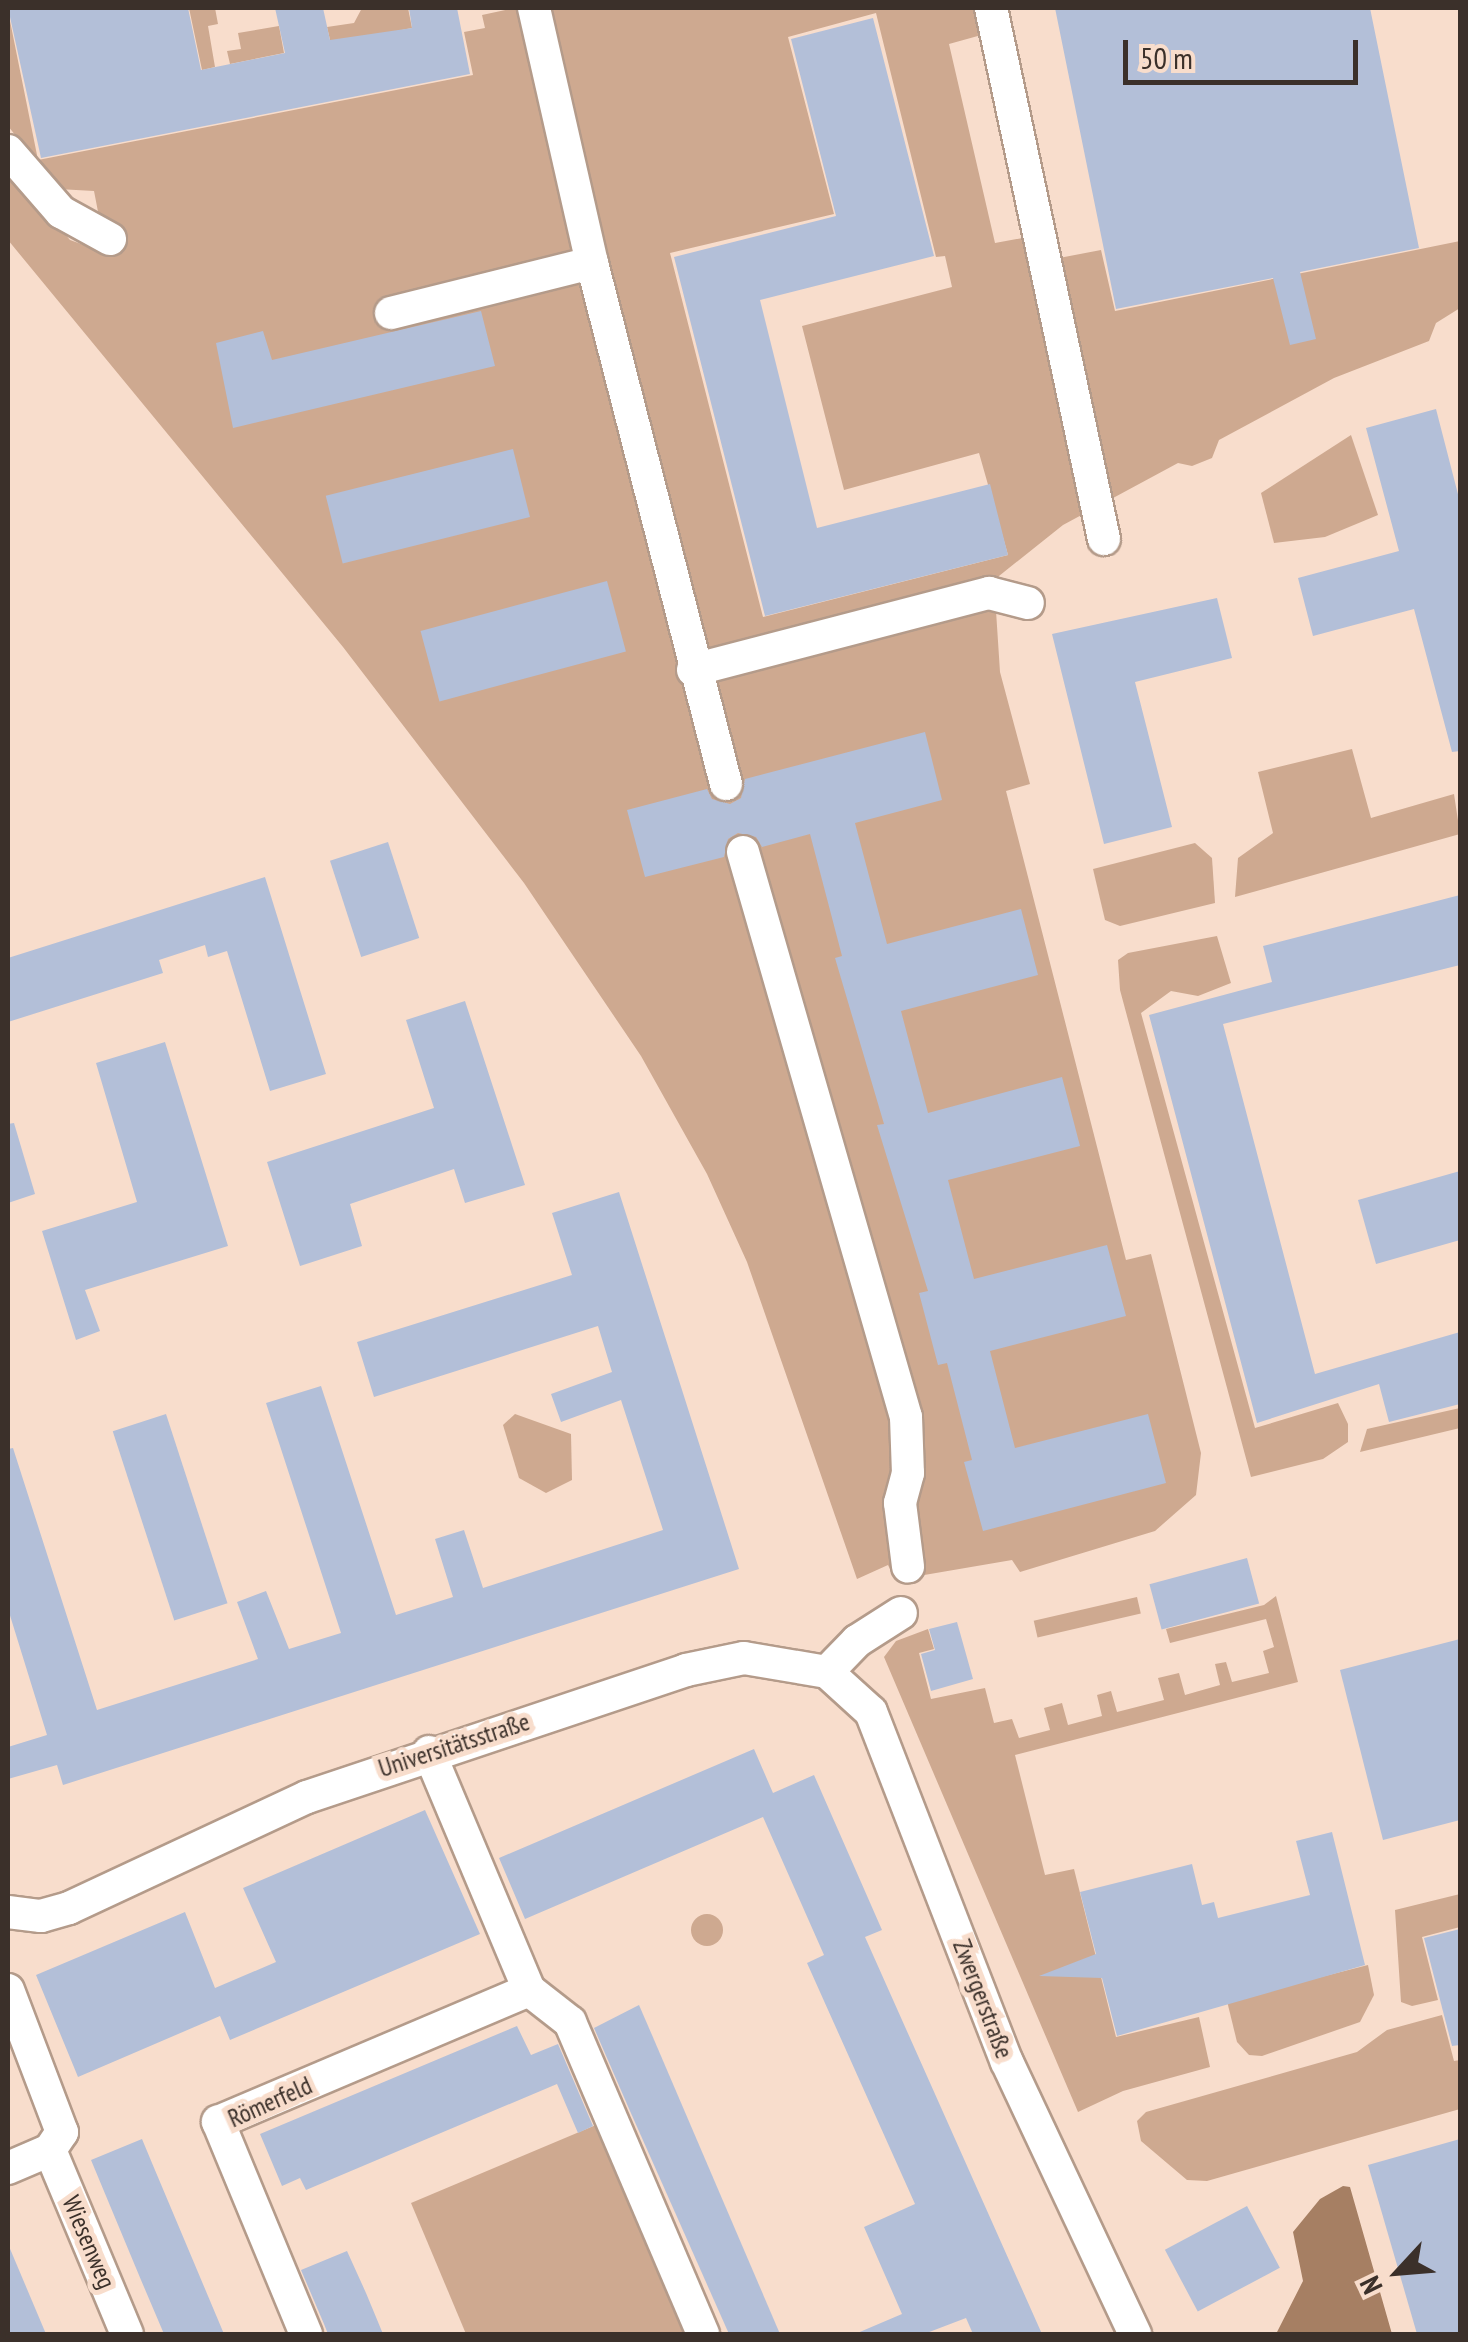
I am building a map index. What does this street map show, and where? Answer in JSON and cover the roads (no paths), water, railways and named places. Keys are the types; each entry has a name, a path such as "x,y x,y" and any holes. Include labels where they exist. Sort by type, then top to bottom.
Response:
{"street":[{"path":"534,8 592,263 693,670 726,784"},
{"path":"990,8 1104,539"},
{"path":"8,151 62,212 110,239"},
{"path":"391,313 592,263"},
{"path":"693,670 990,592 1028,602"},
{"path":"743,852 906,1417 908,1474 900,1504 908,1566"},
{"path":"827,1672 857,1641 901,1614"},
{"name":"Universitätsstraße","path":"8,1912 41,1916 70,1908 306,1797 430,1752 686,1670 744,1658 827,1672"},
{"name":"Zwergerstraße","path":"827,1672 872,1712 1007,2062 1135,2334"},
{"path":"430,1752 530,1990 570,2022 703,2334"},
{"name":"Wiesenweg","path":"8,1990 56,2141 127,2334"},
{"name":"Römerfeld","path":"306,2334 218,2122 530,1990"},
{"path":"8,2168 56,2141"}]}
